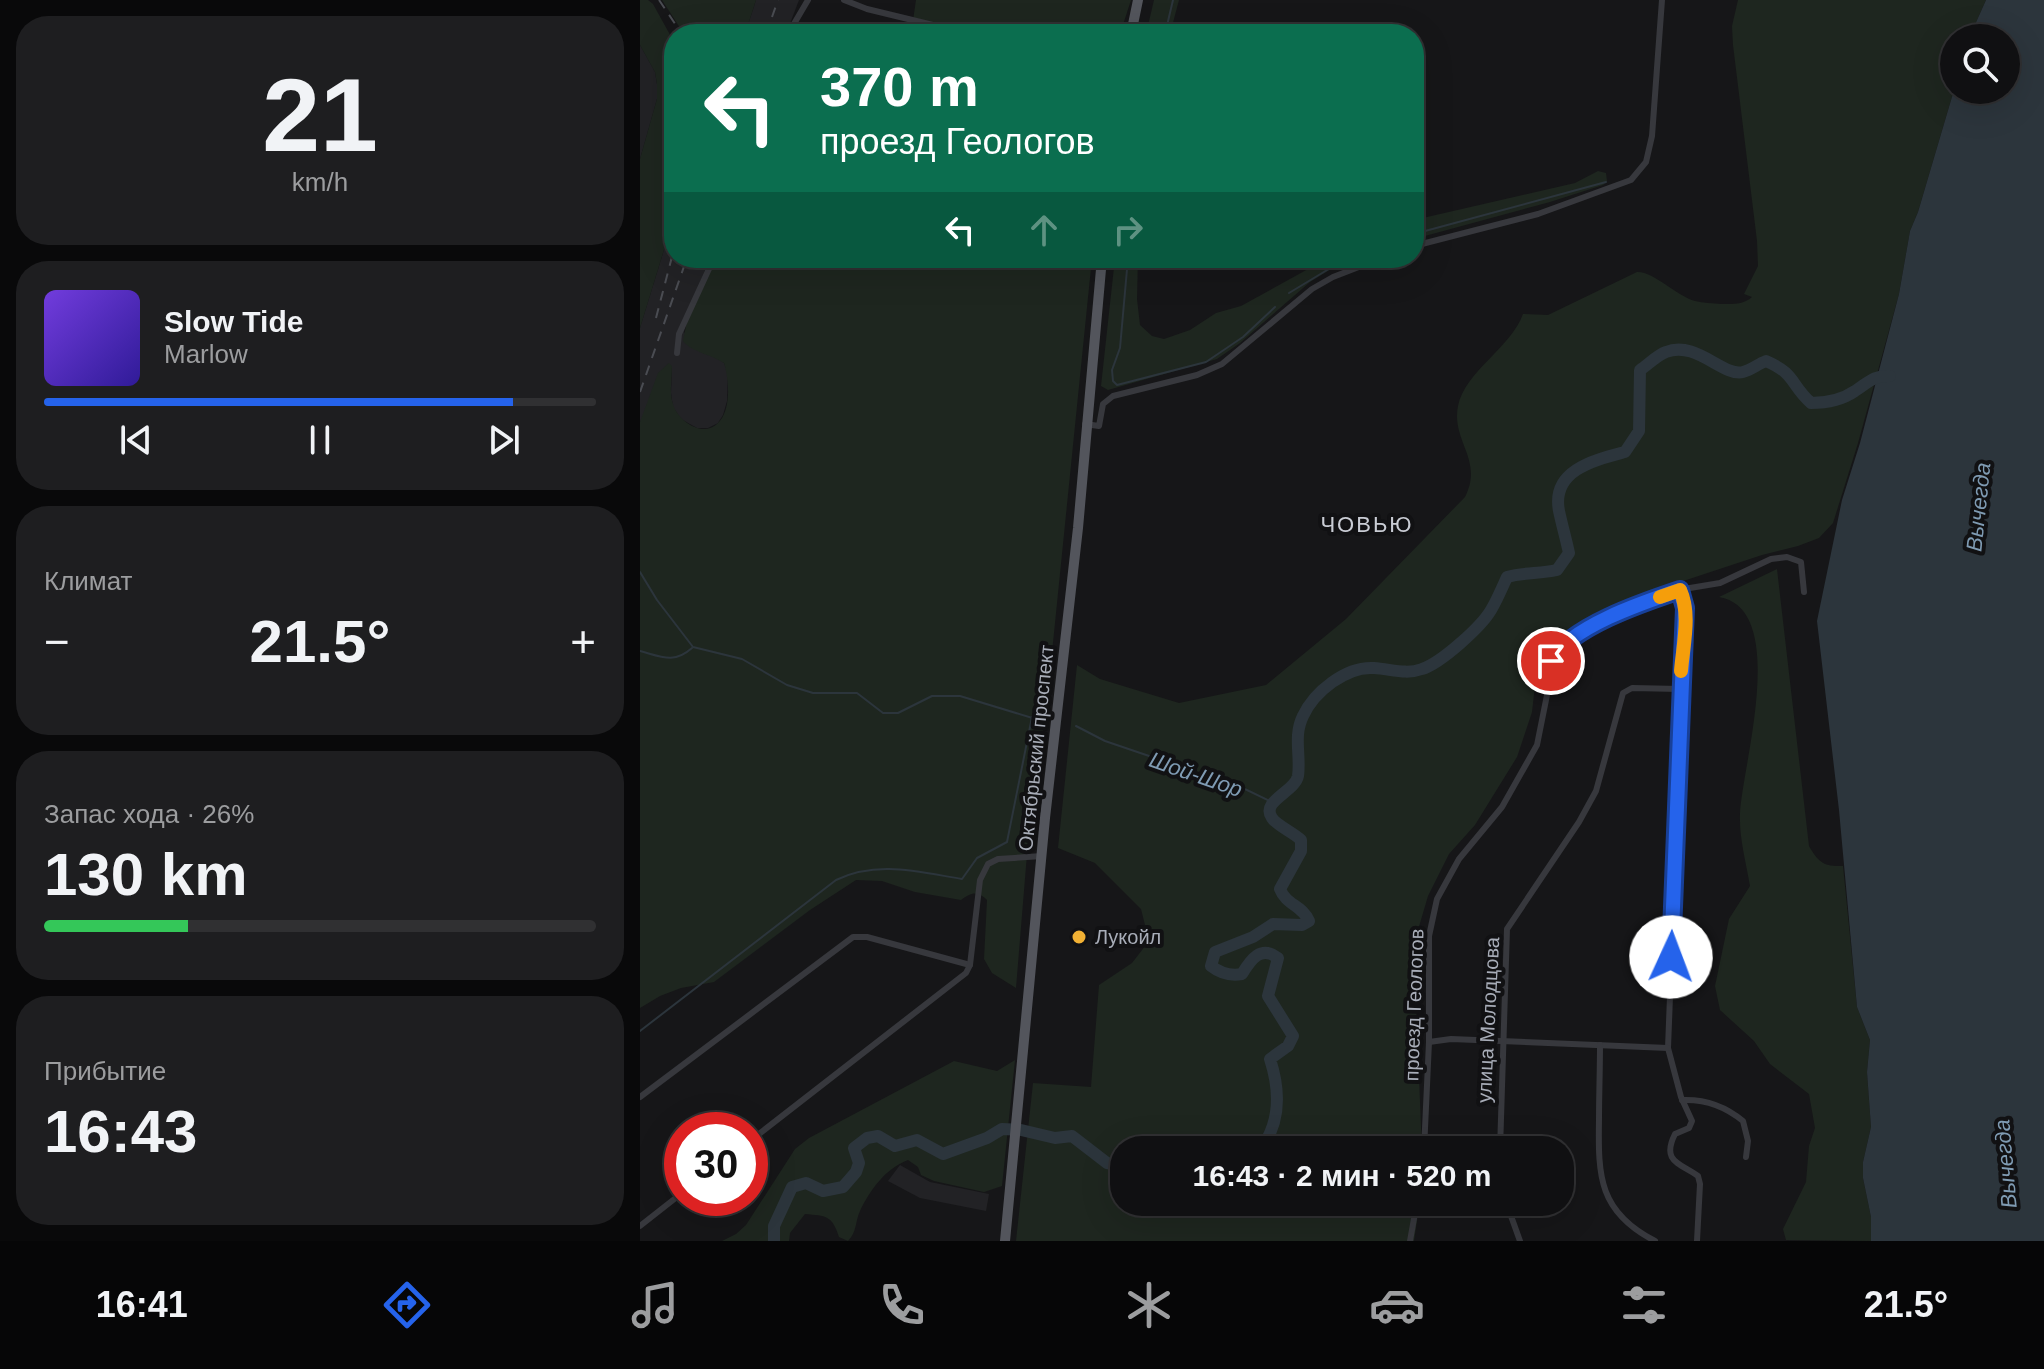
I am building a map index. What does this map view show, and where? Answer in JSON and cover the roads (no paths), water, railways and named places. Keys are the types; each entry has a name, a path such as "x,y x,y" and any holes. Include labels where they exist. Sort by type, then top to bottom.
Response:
{"main road":[{"path":"1133,24 1138,0"},
{"name":"Октябрьский проспект","path":"1005,1241 1042,856 1078,528 1101,268"}],"street":[{"path":"794,24 808,0"},
{"path":"844,0 929,24"},
{"path":"1424,243 1538,214 1631,180 1641,171 1652,136 1662,0"},
{"path":"677,353 679,334 709,268"},
{"path":"1085,424 1099,426 1103,404 1113,396 1197,375 1222,364 1312,289 1356,268"},
{"name":"проезд Геологов","path":"1425,1136 1429,936 1437,899 1459,859 1502,807 1537,745 1555,655 1568,639 1649,600 1680,590 1720,583 1765,561 1787,557 1801,562 1804,592"},
{"path":"1680,590 1685,608 1668,1048 1682,1100 1692,1121 1689,1128 1675,1134 1670,1148 1675,1163 1698,1176 1697,1241"},
{"name":"улица Молодцова","path":"1500,1136 1507,929 1579,822 1596,791 1623,693 1632,688 1680,689"},
{"path":"768,1127 966,973 970,965 980,880 988,864 998,859 1042,856"},
{"path":"640,1097 853,937 867,937 970,965"},
{"path":"1429,1042 1451,1039 1668,1048"},
{"path":"1600,1045 1600,1177 1616,1211 1628,1224 1655,1241"},
{"path":"1682,1100 1711,1103 1743,1121 1748,1141 1746,1157"},
{"path":"640,1226 664,1207"},
{"path":"1410,1241 1414,1216"},
{"path":"1511,1216 1520,1241"}],"water":[{"name":"Вычегда","path":"1986,0 2044,0 2044,1241 1871,1241 1871,1217 1863,1178 1863,1162 1871,1127 1867,1072 1870,1040 1857,1007 1839,810 1817,621 1842,500 1899,294 1910,231 1950,104 2020,104 2020,24 1975,24"}],"waterway":[{"path":"1167,24 1173,0"},
{"path":"1424,231 1606,182"},
{"path":"1127,268 1120,348 1112,370 1113,381 1117,385 1206,362 1243,337 1275,307"},
{"path":"1289,293 1330,268"},
{"path":"1269,1136 1277,1106 1276,1082 1270,1059 1288,1046 1293,1036 1268,996 1278,958 1262,953 1238,975 1211,966 1215,952 1253,937 1273,924 1302,925 1309,921 1280,889 1301,851 1301,840 1274,821 1270,812 1274,801 1296,782 1300,724 1315,698 1332,682 1353,671 1374,668 1410,672 1430,665 1479,626 1491,610 1507,577 1557,570 1569,553 1559,511 1558,497 1562,486 1568,476 1589,463 1625,452 1639,431 1640,370 1663,353 1688,351 1735,372 1746,371 1766,361 1788,375 1811,403 1839,399 1875,378 1890,376"},
{"name":"Шой-Шор","path":"640,572 693,647 742,659 787,685 813,693 857,693 883,713 898,713 932,696 960,696 1039,720"},
{"path":"640,651 673,658 692,648"},
{"path":"640,1031 836,880 867,870 883,869 962,879 977,858 1007,842 1032,717"},
{"name":"Шой-Шор","path":"1076,726 1105,741 1155,758 1187,775 1220,777 1272,802"},
{"path":"774,1241 774,1226 792,1187 806,1183 823,1191 843,1187 856,1172 859,1163 854,1148 867,1138 878,1136 895,1146 917,1140 943,1154 987,1138 1002,1129 1021,1130 1055,1138 1072,1136 1110,1164"}],"railway":[{"path":"659,0 675,24"},
{"path":"770,24 778,0"},
{"path":"656,318 669,268"},
{"path":"640,392 683,268"}],"place":[{"name":"Лукойл","path":"1079,937"}],"district":[{"name":"ЧОВЬЮ","path":"1367,524"}]}
